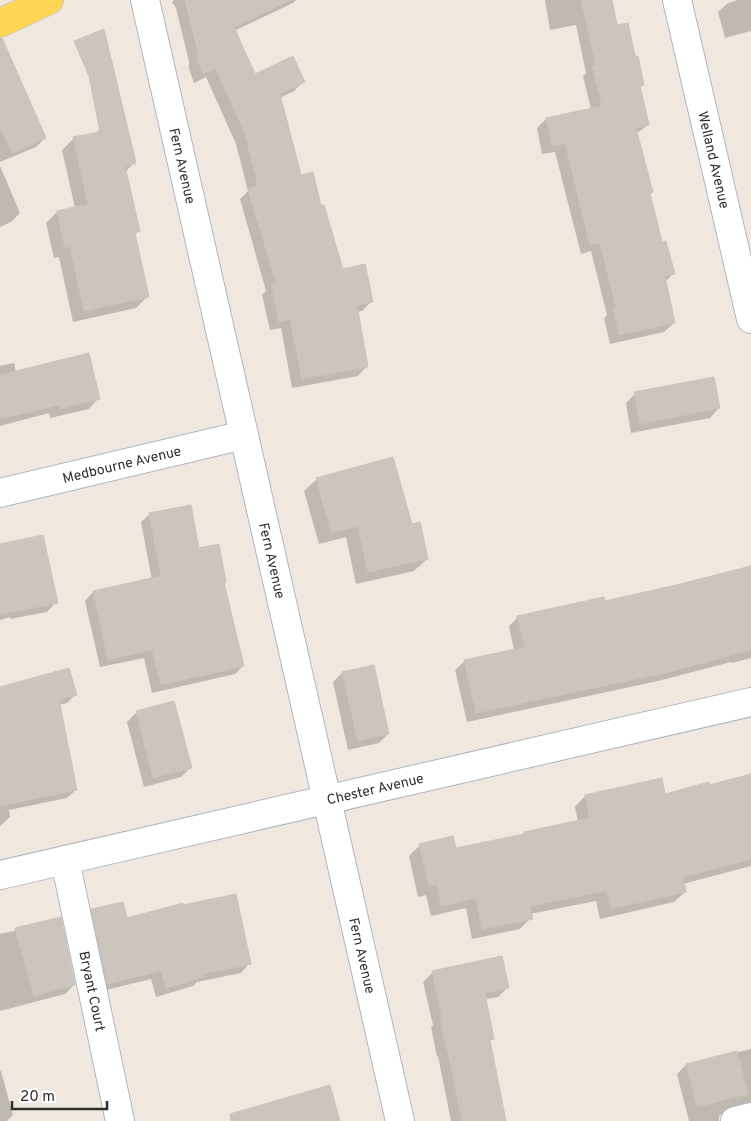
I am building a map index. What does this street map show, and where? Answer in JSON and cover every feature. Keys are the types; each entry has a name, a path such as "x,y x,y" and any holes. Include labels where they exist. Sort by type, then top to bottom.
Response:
{"main road":[{"path":"0,23 49,0"}],"street":[{"name":"Fern Avenue","path":"144,0 400,1121"},
{"name":"Welland Avenue","path":"677,0 751,319"},
{"name":"Medbourne Avenue","path":"0,493 244,435"},
{"name":"Chester Avenue","path":"0,875 751,702"},
{"name":"Bryant Court","path":"65,860 120,1121"},
{"path":"735,1121 751,1117"}],"building":[{"path":"185,0 291,0 234,27 255,74 293,56 305,82 280,94 301,175 313,172 321,205 324,205 343,269 365,264 373,302 357,305 368,367 302,379 290,319 279,322 271,284 276,283 248,189 258,186 245,134 216,69 203,74 197,59 198,52"},
{"path":"581,0 612,0 617,25 628,23 644,85 640,86 649,125 636,128 653,192 650,193 662,242 666,241 675,274 665,276 675,323 619,335 613,308 616,307 600,243 590,245 565,143 552,146 546,118 602,106 592,66 596,65"},
{"path":"104,29 136,163 125,166 140,231 135,233 149,297 84,311 70,246 65,248 57,211 88,204 73,137 100,132 89,76 74,41"},
{"path":"0,38 2,38 46,138 12,153 0,127"},
{"path":"89,353 100,399 60,409 59,405 0,419 0,375"},
{"path":"714,377 720,408 640,424 634,392"},
{"path":"393,457 412,524 420,522 428,559 368,572 358,526 331,533 316,478"},
{"path":"191,505 199,548 219,544 226,582 224,583 244,666 161,685 152,650 108,660 93,591 161,576 149,513"},
{"path":"43,535 58,603 0,614 0,544"},
{"path":"751,566 751,650 669,672 476,713 464,660 525,647 517,616 604,597 605,601"},
{"path":"374,665 389,734 358,741 342,672"},
{"path":"69,668 77,695 59,700 77,790 0,806 0,687"},
{"path":"174,701 192,768 153,778 136,711"},
{"path":"751,774 751,859 683,877 686,892 611,909 606,891 530,906 533,919 482,929 476,898 441,906 437,885 429,887 419,844 453,836 456,848 590,818 585,795 662,778 665,794 709,782 709,785"},
{"path":"236,894 251,964 203,974 204,977 166,988 161,971 107,984 91,909 123,902 127,918 183,903 183,905"},
{"path":"61,917 75,985 34,996 15,928"},
{"path":"502,956 509,988 485,993 494,1039 490,1040 506,1121 462,1121 432,971"},
{"path":"737,1051 748,1094 697,1107 686,1064"},
{"path":"330,1085 340,1121 231,1121 230,1114"}]}
